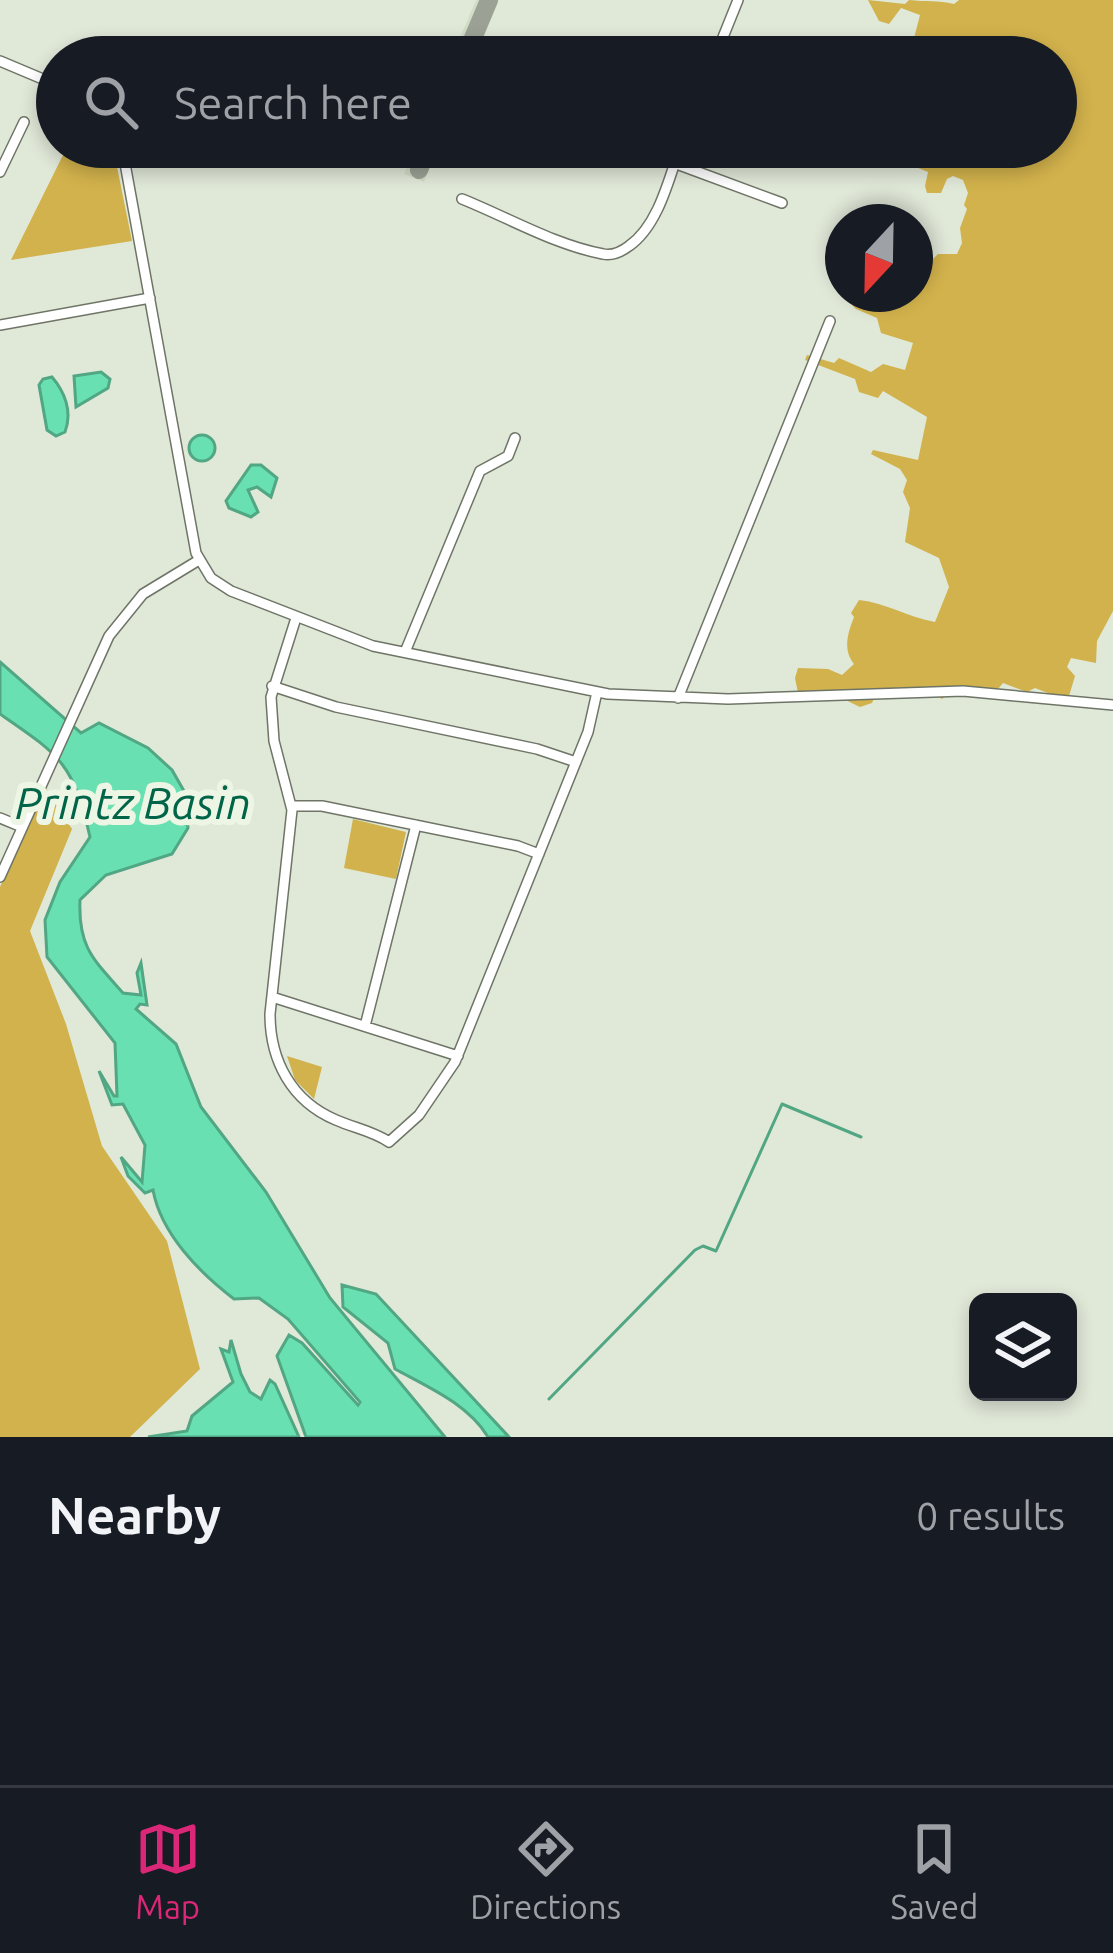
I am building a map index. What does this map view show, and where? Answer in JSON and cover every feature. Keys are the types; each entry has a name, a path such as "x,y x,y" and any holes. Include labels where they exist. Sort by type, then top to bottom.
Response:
{"street":[{"path":"723,36 738,0"},
{"path":"0,61 36,76"},
{"path":"0,172 24,122"},
{"path":"126,168 199,560 211,578 231,591 373,646 596,692 678,698 963,691 1113,705"},
{"path":"462,199 606,255 616,254 640,235 665,192 672,168"},
{"path":"688,168 782,203"},
{"path":"0,325 150,298"},
{"path":"678,698 830,321"},
{"path":"405,652 480,471 508,456 514,438"},
{"path":"0,877 109,636 124,614 166,578 199,560"},
{"path":"296,618 272,686 271,724 291,806 270,1034 278,1064 297,1093 319,1111 389,1142 434,1096 458,1056 591,724 596,692"},
{"path":"272,686 336,707 537,749 576,762"},
{"path":"291,806 322,806 539,854"},
{"path":"0,818 22,827"},
{"path":"365,1026 416,825"},
{"path":"272,997 458,1056"}],"shaded area":[{"path":"476,0 499,0 484,36 461,36"},
{"path":"868,0 954,4 959,0 1113,0 1113,611 1097,641 1096,663 1071,658 1067,667 1075,676 1069,696 1063,699 1003,683 973,698 954,690 942,699 923,687 907,698 876,694 872,703 860,707 825,690 798,693 798,668 828,669 842,675 854,664 847,642 851,613 859,600 935,622 949,587 939,558 905,542 910,508 903,492 907,480 900,469 871,454 873,450 918,460 927,417 883,391 878,398 859,392 855,379 805,360 807,355 834,363 839,358 871,372 883,364 905,370 913,343 881,333 877,318 863,312 933,312 933,259 938,254 957,254 967,209 963,180 953,176 941,193 927,193 928,172 918,168 1077,168 1077,36 915,36 920,15 901,8 889,24 879,21"},
{"path":"57,168 117,168 132,241 11,260"},
{"path":"406,168 430,168 424,182 404,174"},
{"path":"43,784 72,829 30,931 66,1024 102,1146 167,1241 200,1369 130,1437 0,1437 0,887"},
{"path":"353,819 406,832 396,879 344,868"},
{"path":"287,1056 322,1067 314,1099 295,1080"}],"water":[{"path":"101,372 110,379 108,388 76,407 74,376"},
{"path":"52,377 68,409 65,432 56,436 47,430 39,385"},
{"path":"202,435 212,438 212,458 202,461 192,458 189,448 192,438"},
{"path":"251,465 261,465 277,478 271,497 257,487 248,490 258,512 251,517 229,508 226,501"},
{"name":"Printz Basin","path":"0,662 81,733 99,723 148,748 172,770 184,791 188,828 172,854 106,875 80,900 85,941 123,993 141,995 137,973 141,963 147,1005 136,1009 176,1044 201,1107 266,1192 330,1298 445,1437 306,1437 277,1356 289,1335 302,1343 358,1405 360,1402 288,1319 259,1298 234,1299 208,1277 173,1237 153,1190 145,1193 128,1176 121,1157 142,1182 145,1145 123,1104 112,1105 99,1071 117,1096 115,1043 47,957 45,920 60,882 90,837 77,792 62,764 0,714"},
{"path":"342,1285 376,1294 509,1437 488,1437 458,1406 395,1369 388,1343 343,1307"},
{"path":"231,1340 250,1392 261,1399 270,1380 275,1384 299,1437 148,1437 187,1431 192,1416 233,1382 221,1349 229,1352"}],"waterway":[{"path":"549,1399 695,1250 703,1246 716,1251 782,1104 861,1137"}],"taxiway":[{"path":"474,36 489,0"}]}
